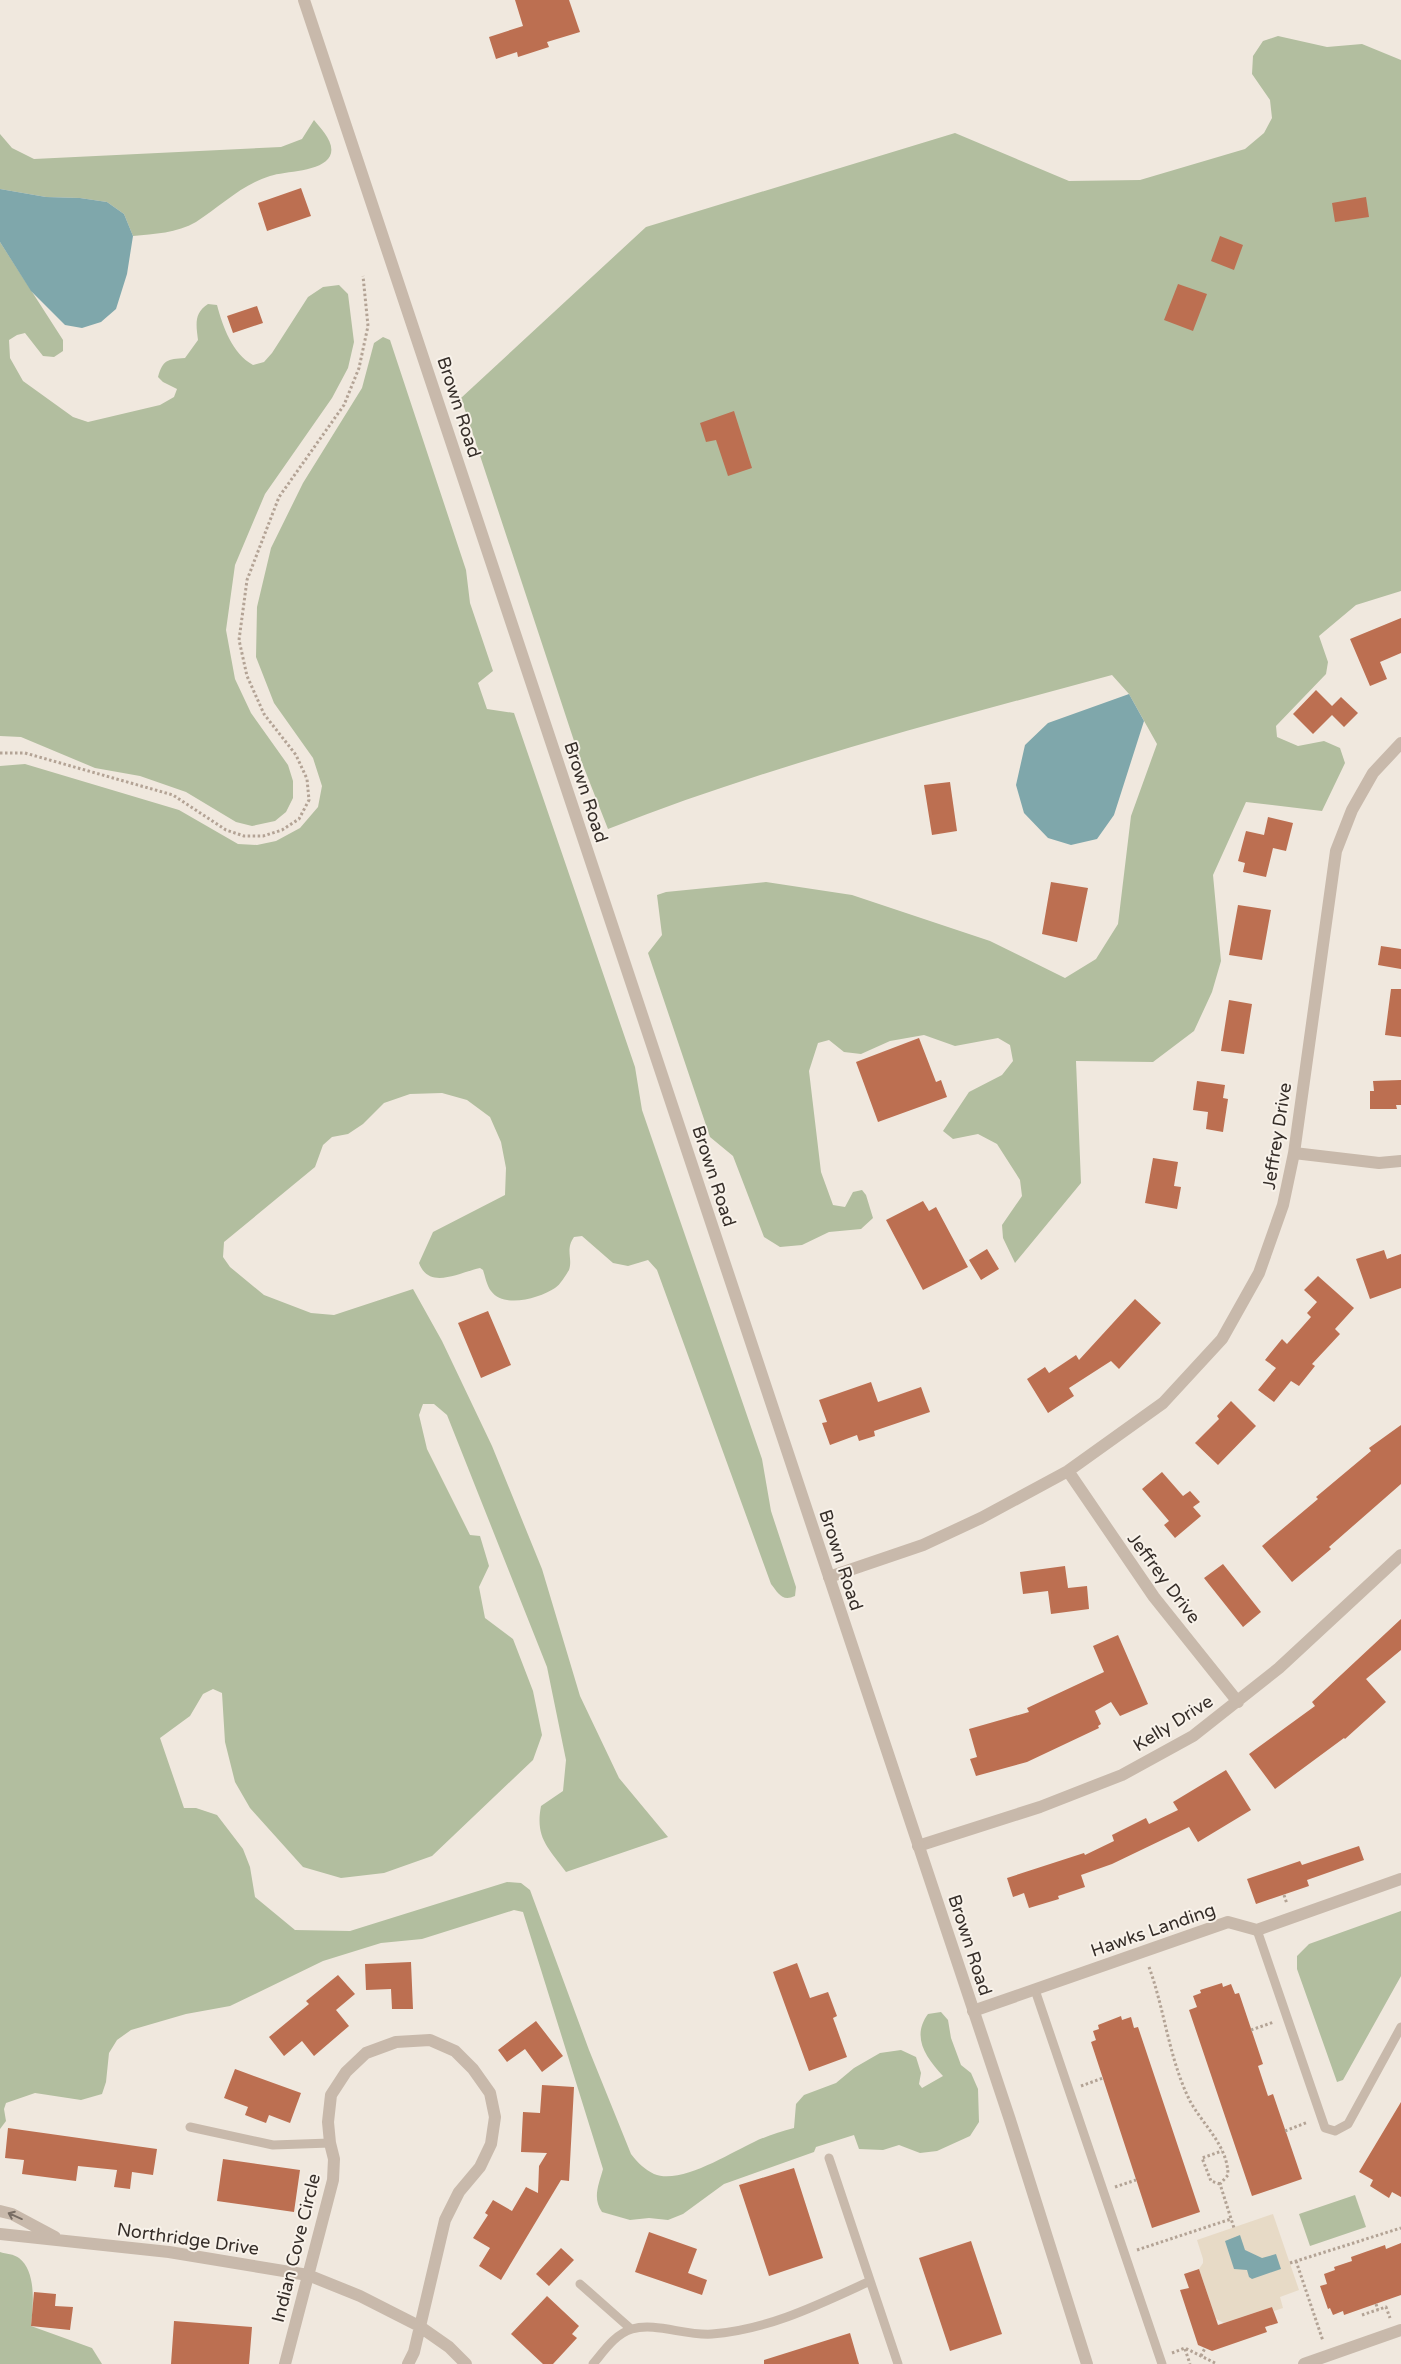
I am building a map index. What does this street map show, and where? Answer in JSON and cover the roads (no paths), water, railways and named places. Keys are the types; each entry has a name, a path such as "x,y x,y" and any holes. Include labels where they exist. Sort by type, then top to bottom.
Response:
{"street":[{"name":"Brown Road","path":"304,0 973,2011 1084,2363"},
{"name":"Jeffrey Drive","path":"829,1577 923,1545 981,1518 1068,1471 1163,1403 1222,1340 1260,1273 1283,1205 1294,1153 1336,851 1352,810 1373,772 1401,743"},
{"path":"1294,1153 1380,1163 1401,1161"},
{"name":"Jeffrey Drive","path":"1068,1471 1154,1597 1238,1702"},
{"name":"Kelly Drive","path":"918,1846 1040,1807 1122,1775 1193,1736 1279,1668 1401,1555"},
{"path":"1257,1930 1401,1879"},
{"name":"Hawks Landing","path":"973,2011 1228,1922 1257,1930"},
{"name":"Indian Cove Circle","path":"285,2364 333,2180 334,2159 328,2122 331,2096 346,2072 366,2053 396,2042 430,2040 455,2051 473,2069 490,2093 495,2117 491,2144 480,2168 459,2192 445,2220 414,2352 408,2364"},
{"name":"Northridge Drive","path":"0,2211 12,2214 60,2240"},
{"name":"Northridge Drive","path":"0,2234 169,2252 308,2275 360,2296 419,2326 449,2347 466,2364"},
{"path":"1304,2364 1398,2331"}],"lane":[{"path":"1257,1930 1325,2128 1335,2131 1348,2124 1401,2027"},
{"path":"1034,1990 1162,2364"},
{"path":"190,2127 273,2144 330,2143"},
{"path":"829,2158 898,2364"},
{"path":"593,2364 612,2342 630,2329 648,2326 678,2332 710,2334 747,2330 800,2312 870,2282"},
{"path":"580,2284 630,2329"}],"water":[{"path":"0,189 46,197 80,198 107,202 124,214 133,236 127,274 116,309 101,322 82,328 65,325 31,291 0,242"},
{"path":"1129,694 1144,721 1114,815 1097,839 1071,845 1048,838 1024,813 1016,785 1025,745 1048,723"},
{"path":"1240,2235 1245,2250 1262,2258 1276,2254 1281,2269 1252,2279 1249,2277 1247,2270 1234,2269 1225,2241"}]}
